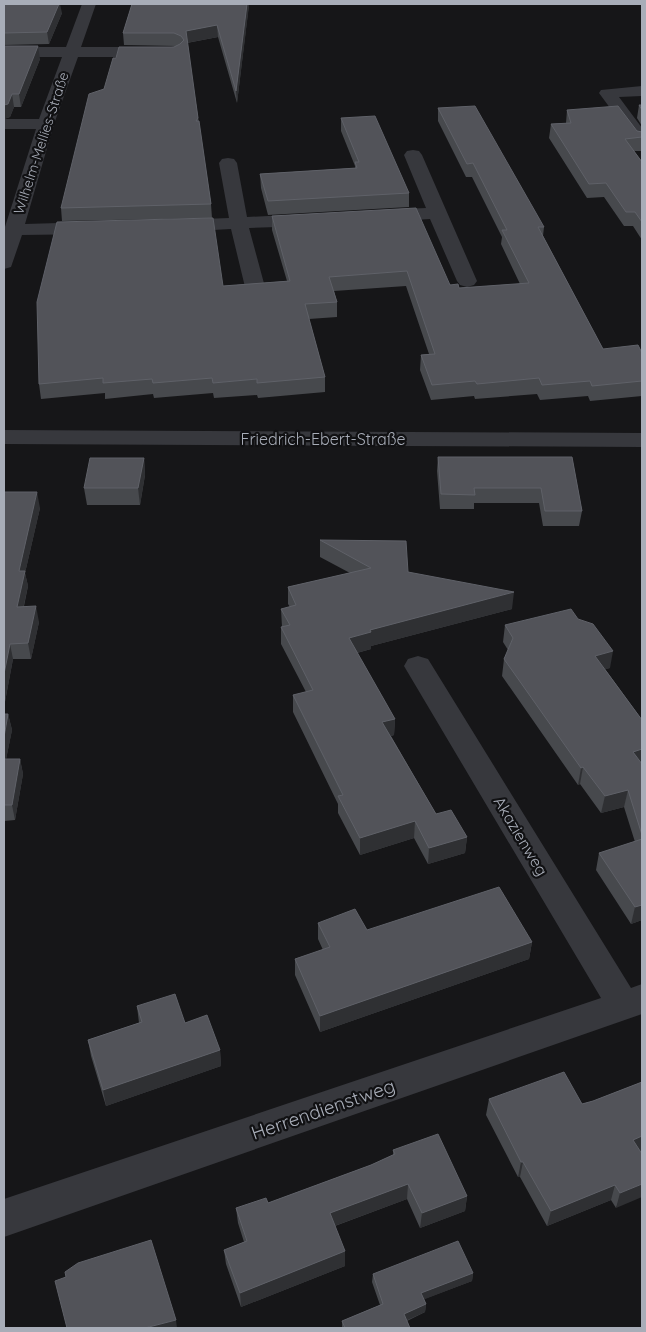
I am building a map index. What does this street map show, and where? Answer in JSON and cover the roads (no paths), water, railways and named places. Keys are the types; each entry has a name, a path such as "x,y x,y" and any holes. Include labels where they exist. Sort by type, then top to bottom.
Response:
{"street":[{"name":"Wilhelm-Mellies-Straße","path":"4,263 46,124 89,4"},
{"path":"4,52 71,52"},
{"name":"Wilhelm-Mellies-Straße","path":"71,52 166,52"},
{"path":"642,91 608,93 642,139"},
{"path":"4,124 46,124"},
{"path":"412,155 467,281"},
{"path":"228,163 239,224 255,286"},
{"path":"368,217 437,213"},
{"path":"160,226 328,219"},
{"path":"13,230 111,228"},
{"name":"Friedrich-Ebert-Straße","path":"4,437 642,440"},
{"name":"Akazienweg","path":"418,666 633,1002"},
{"name":"Herrendienstweg","path":"4,1218 633,1002"}]}
